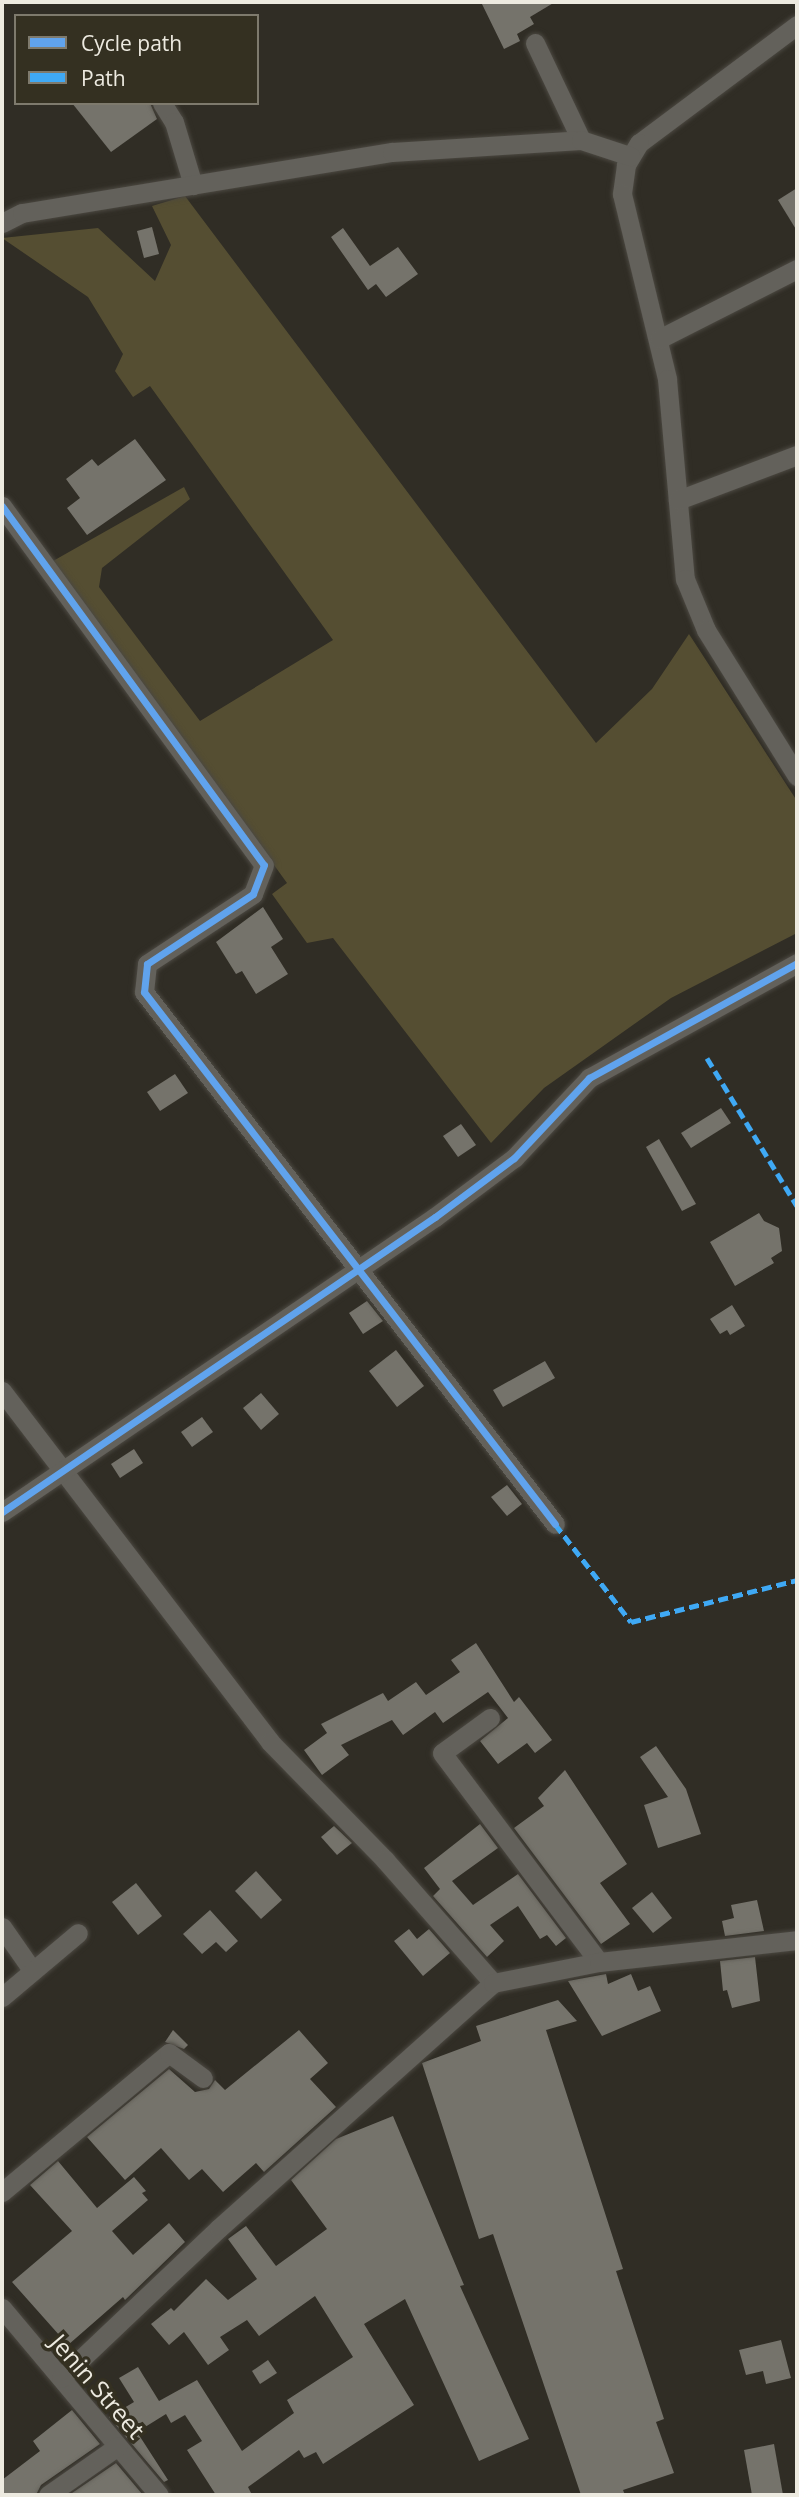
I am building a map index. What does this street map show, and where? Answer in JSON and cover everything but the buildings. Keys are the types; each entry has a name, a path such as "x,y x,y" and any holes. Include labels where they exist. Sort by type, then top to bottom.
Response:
{"street":[{"path":"797,24 650,133 630,156 622,194 667,379 685,579 696,612 797,776"},
{"path":"535,43 582,140"},
{"path":"163,105 174,122 193,185"},
{"path":"2,223 22,213 393,152 582,140 630,156"},
{"path":"659,340 797,269"},
{"path":"678,500 797,455"},
{"path":"2,506 264,864 253,894 147,964 144,992 555,1524"},
{"path":"2,1513 67,1472 361,1270 514,1158 589,1078 797,963"},
{"path":"2,1391 67,1472 270,1741 385,1860 493,1983"},
{"path":"491,1718 442,1753 598,1962"},
{"path":"2,1927 32,1970"},
{"path":"2,1997 78,1933"},
{"path":"61,2378 239,2209 493,1983 598,1962 797,1940"},
{"path":"2,2192 169,2053 203,2078"},
{"name":"Jenin Street","path":"2,2308 159,2495"},
{"path":"48,2495 118,2446"}],"shaded area":[{"path":"185,196 596,743 652,689 689,634 797,801 797,933 671,998 544,1088 491,1143 333,938 307,943 272,894 287,883 53,561 184,487 190,499 102,568 99,587 200,721 333,640 150,386 133,397 115,371 123,354 88,297 2,238 98,228 155,281 171,245 152,206"}],"marked path":[{"path":"707,1058 797,1206"},
{"path":"555,1524 631,1622 797,1580"}],"cycle path":[{"path":"2,506 264,865 253,894 147,964 144,992 555,1524"},
{"path":"2,1512 435,1217 514,1158 589,1078 797,963"}]}
